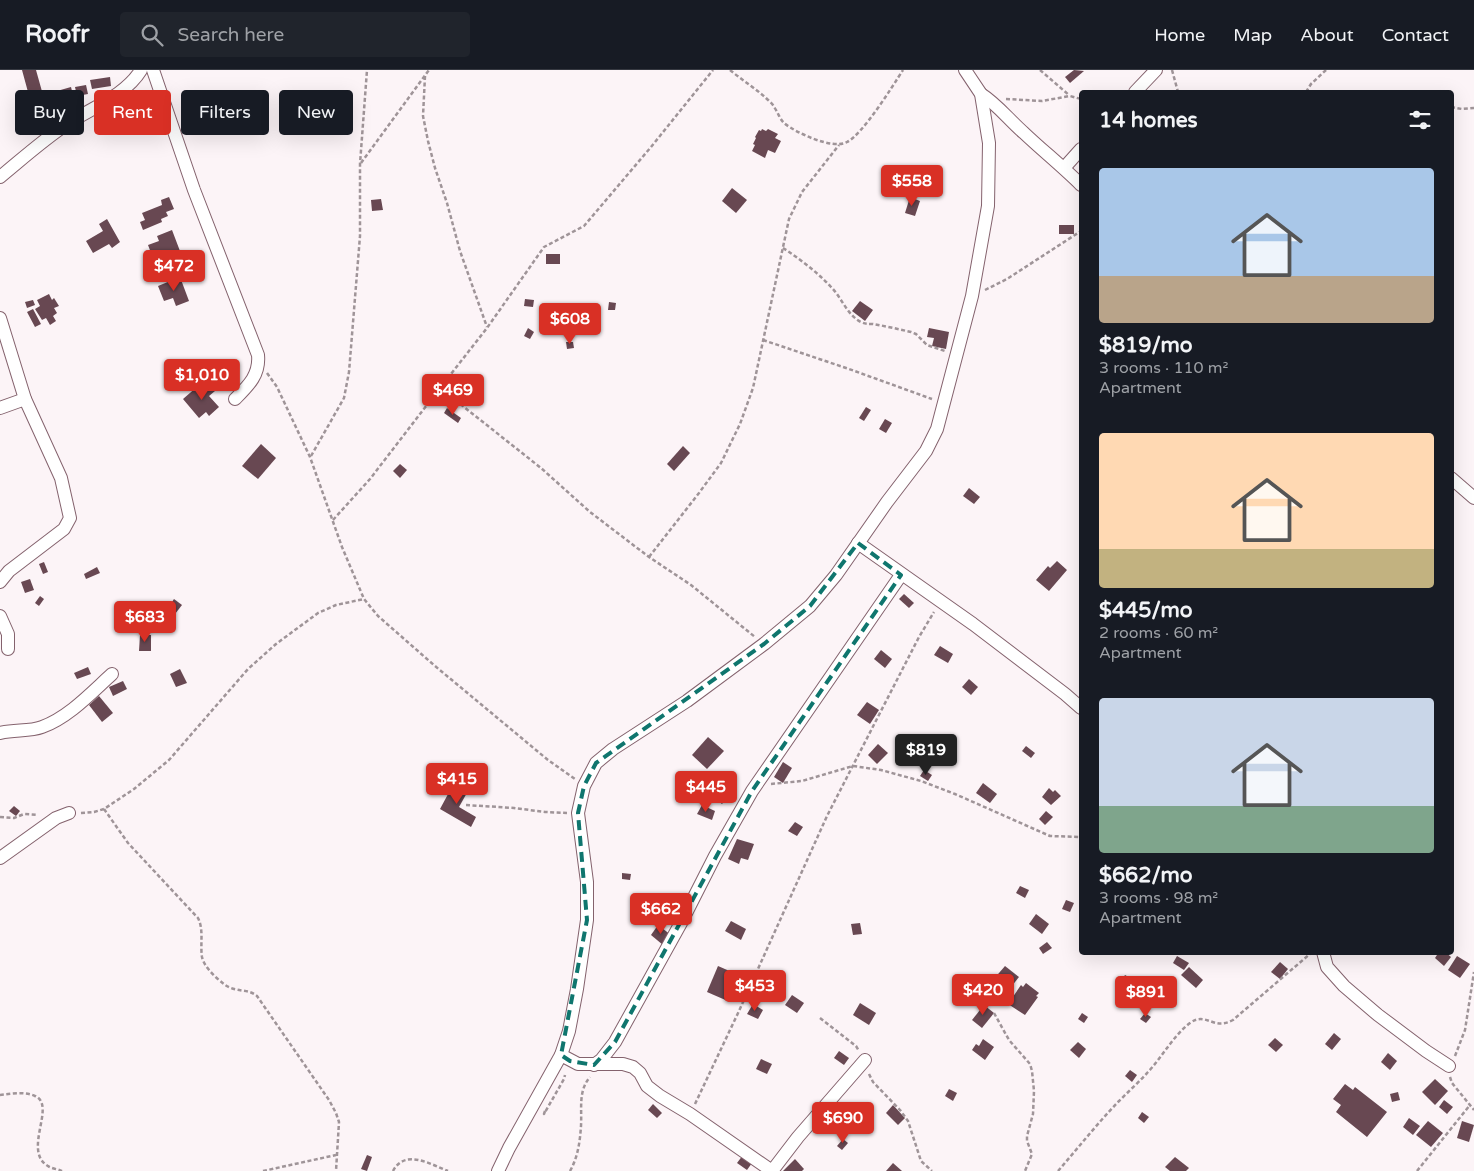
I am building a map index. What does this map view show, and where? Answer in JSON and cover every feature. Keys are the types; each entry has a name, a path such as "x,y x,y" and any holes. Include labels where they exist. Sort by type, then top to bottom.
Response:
{"street":[{"path":"0,177 66,125 124,89 136,78 141,70"},
{"path":"153,70 194,190 258,355 259,364 252,382 235,399"},
{"path":"965,70 985,97 1079,183"},
{"path":"1137,90 1156,70"},
{"path":"498,1171 533,1105 564,1057 577,989 587,920 587,882 578,813 584,786 596,763 613,749 687,701 764,644 810,606 836,575 926,451 937,429 972,296 988,206 989,143 985,97"},
{"path":"1064,168 1079,152"},
{"path":"0,318 25,399 61,478 70,518 64,529 9,571 0,582"},
{"path":"0,408 25,399"},
{"path":"1454,481 1474,498"},
{"path":"858,543 901,575 941,601 1066,694 1079,706"},
{"path":"597,1065 615,1042 752,791 901,575"},
{"path":"0,616 8,634 8,649"},
{"path":"0,733 41,728 73,710 112,674"},
{"path":"0,858 56,818 69,813"},
{"path":"1324,955 1327,967 1344,986 1378,1015 1426,1051 1450,1066"},
{"path":"564,1057 578,1064 623,1064 633,1067 640,1073 648,1086 660,1096 690,1114 772,1171 798,1137 865,1060"}],"path":[{"path":"310,457 344,398 349,372 360,236 360,164 368,70"},
{"path":"360,164 429,70"},
{"path":"333,520 370,479 488,328 544,247 584,226 713,70"},
{"path":"730,70 766,98 774,106 778,116 790,127 820,141 839,145 847,143 853,138 904,70"},
{"path":"1040,70 1070,96"},
{"path":"1172,70 1177,90"},
{"path":"1307,90 1326,70"},
{"path":"425,76 423,116 428,141 460,251 488,328"},
{"path":"985,97 1042,101 1070,96 1079,98"},
{"path":"1454,108 1462,110 1474,108"},
{"path":"649,557 721,464 740,424 753,388 790,219 802,192 839,145"},
{"path":"972,296 1008,279 1079,232"},
{"path":"783,248 798,258 829,285 850,313 864,324 873,324 911,332 928,345 958,355"},
{"path":"763,340 945,404"},
{"path":"259,364 277,387 310,457 348,563 364,599 378,616 435,666 548,760 584,786"},
{"path":"440,388 541,468 590,512 649,557 690,585 764,644"},
{"path":"69,813 94,812 104,809 134,789 169,760 248,669 276,644 318,612 336,605 364,599"},
{"path":"690,1114 740,1012 827,816 918,636 941,601"},
{"path":"752,791 769,784 802,781 853,766 881,770 921,781 1050,836 1079,837"},
{"path":"466,805 578,813"},
{"path":"104,809 128,843 198,918 201,924 202,958 205,964 225,985 235,990 253,992 257,996 329,1100 339,1122 336,1171"},
{"path":"0,817 14,818 24,814 56,818"},
{"path":"1058,1171 1190,1023 1196,1019 1203,1018 1217,1024 1226,1024 1233,1020 1309,955"},
{"path":"1474,972 1465,1030 1448,1073 1452,1083 1474,1110"},
{"path":"994,1013 1009,1040 1030,1064 1032,1071 1034,1091 1033,1114 1027,1141 1032,1154 1025,1171"},
{"path":"820,1018 856,1046 865,1060 867,1072 873,1082 908,1121 922,1161 932,1171"},
{"path":"533,1105 548,1103 544,1114 564,1079 564,1057"},
{"path":"570,1171 579,1148 581,1092 597,1065"},
{"path":"0,1095 26,1094 33,1095 40,1100 42,1110 38,1153 47,1166 62,1171"},
{"path":"1417,1171 1470,1105"},
{"path":"263,1171 336,1155"},
{"path":"393,1171 406,1160 420,1160 448,1171"}],"highlighted area":[{"path":"858,543 901,575 752,791 615,1042 594,1065 570,1061 561,1055 587,920 578,813 584,786 596,763 764,644 810,606"}],"building":[{"path":"22,70 36,70 42,90 27,90"},
{"path":"1074,70 1084,71 1070,83 1065,77"},
{"path":"110,77 111,86 92,89 90,80"},
{"path":"86,85 88,94 84,95 84,90 76,90 75,87"},
{"path":"71,87 72,90 60,90"},
{"path":"762,129 766,131 768,129 778,134 775,138 781,141 775,153 768,150 765,158 752,151 755,145 753,144 755,137 759,130 761,131"},
{"path":"732,188 747,200 736,213 722,201"},
{"path":"169,197 174,209 166,212 168,216 161,219 162,222 143,230 140,222 145,220 142,213 162,205 161,200"},
{"path":"910,197 920,201 915,216 905,213"},
{"path":"381,199 383,210 372,211 371,200"},
{"path":"107,219 120,242 112,248 109,244 93,253 86,241 103,231 99,224"},
{"path":"1059,225 1074,225 1074,234 1059,234"},
{"path":"172,230 183,259 165,266 164,263 156,266 148,245 159,241 157,236"},
{"path":"546,254 560,254 560,264 546,264"},
{"path":"180,277 189,301 176,306 173,298 164,301 158,286"},
{"path":"49,294 52,300 54,298 59,306 54,308 57,313 53,316 56,321 50,325 46,318 42,320 35,309 40,306 37,300"},
{"path":"525,299 534,300 533,307 524,306"},
{"path":"33,300 35,305 27,308 25,302"},
{"path":"860,301 873,310 865,321 852,311"},
{"path":"609,302 616,303 615,310 608,310"},
{"path":"33,309 41,324 35,327 27,312"},
{"path":"528,328 534,332 530,339 524,336"},
{"path":"929,328 949,332 946,349 932,346 934,338 927,337"},
{"path":"566,342 573,342 574,348 567,349"},
{"path":"209,384 215,391 209,396 219,407 209,416 206,412 199,418 183,399 198,386 202,390"},
{"path":"866,407 871,410 864,421 859,418"},
{"path":"447,408 461,418 458,423 444,413"},
{"path":"885,419 892,423 886,433 879,429"},
{"path":"261,444 276,458 258,479 242,466"},
{"path":"683,446 690,453 674,471 667,464"},
{"path":"400,464 407,470 400,478 393,471"},
{"path":"969,488 980,497 974,504 963,496"},
{"path":"1057,561 1067,570 1049,591 1036,580 1048,566 1050,568"},
{"path":"44,562 48,572 43,574 39,564"},
{"path":"97,567 100,573 86,579 84,574"},
{"path":"30,579 34,590 25,593 21,582"},
{"path":"904,594 914,603 909,608 899,599"},
{"path":"40,596 44,599 39,606 35,603"},
{"path":"174,599 182,605 175,614 168,608"},
{"path":"140,635 151,635 151,651 139,651"},
{"path":"940,646 953,654 948,663 934,655"},
{"path":"881,650 892,659 885,668 874,659"},
{"path":"88,667 91,674 77,679 74,673"},
{"path":"180,669 187,683 176,687 170,674"},
{"path":"969,679 978,687 971,695 962,687"},
{"path":"123,681 127,689 113,696 109,687"},
{"path":"99,696 113,713 102,722 89,705"},
{"path":"867,702 879,710 870,724 857,715"},
{"path":"708,737 724,751 707,769 692,755"},
{"path":"878,744 888,753 877,764 868,755"},
{"path":"1026,746 1035,753 1031,758 1022,751"},
{"path":"783,762 792,768 783,783 774,777"},
{"path":"924,770 932,775 928,781 920,776"},
{"path":"454,783 468,791 459,807 476,817 471,827 440,809"},
{"path":"983,783 997,794 990,803 976,793"},
{"path":"715,788 726,799 722,804 710,794"},
{"path":"1049,788 1053,792 1055,790 1061,796 1051,805 1042,797"},
{"path":"702,805 715,811 712,820 697,814"},
{"path":"14,806 20,811 16,816 9,811"},
{"path":"1046,811 1053,817 1045,825 1039,819"},
{"path":"795,822 803,827 797,836 788,831"},
{"path":"737,839 754,844 748,860 741,858 739,864 728,859"},
{"path":"622,873 631,874 630,880 622,879"},
{"path":"1020,886 1029,890 1025,898 1016,893"},
{"path":"1066,900 1074,903 1070,912 1062,909"},
{"path":"1036,914 1049,924 1042,934 1029,924"},
{"path":"731,921 746,929 741,940 725,931"},
{"path":"860,923 862,934 853,935 851,924"},
{"path":"658,925 671,935 663,945 651,935"},
{"path":"1047,942 1052,948 1043,954 1039,948"},
{"path":"1437,955 1449,955 1451,957 1444,966 1435,958"},
{"path":"1177,956 1189,963 1184,970 1173,963"},
{"path":"1457,956 1470,964 1460,978 1448,970"},
{"path":"1280,962 1288,969 1280,979 1271,972"},
{"path":"718,966 741,976 730,1002 707,992"},
{"path":"1005,966 1019,977 996,1006 981,994"},
{"path":"1189,967 1203,980 1196,988 1181,975"},
{"path":"1125,975 1132,979 1127,988 1120,983"},
{"path":"1026,983 1039,993 1025,1015 1008,1004 1021,985 1023,987"},
{"path":"792,995 804,1003 797,1013 785,1005"},
{"path":"860,1003 876,1013 869,1025 853,1015"},
{"path":"753,1004 763,1010 758,1019 747,1014"},
{"path":"984,1005 994,1013 982,1028 972,1020"},
{"path":"1082,1013 1088,1017 1084,1023 1078,1019"},
{"path":"1145,1013 1151,1017 1146,1023 1140,1019"},
{"path":"1334,1033 1341,1039 1332,1050 1325,1044"},
{"path":"1275,1038 1283,1045 1276,1052 1268,1045"},
{"path":"983,1039 994,1047 985,1060 972,1050 976,1044 979,1046"},
{"path":"1078,1042 1086,1049 1079,1058 1070,1050"},
{"path":"839,1051 849,1058 844,1065 834,1058"},
{"path":"1388,1053 1397,1061 1390,1070 1381,1062"},
{"path":"761,1059 772,1064 767,1074 756,1069"},
{"path":"1130,1070 1137,1075 1132,1082 1125,1076"},
{"path":"1435,1079 1448,1091 1435,1105 1422,1092"},
{"path":"1345,1084 1353,1090 1355,1087 1387,1112 1367,1137 1336,1112 1341,1105 1333,1099"},
{"path":"949,1089 957,1093 953,1101 945,1096"},
{"path":"1398,1092 1400,1100 1392,1102 1390,1094"},
{"path":"1444,1100 1453,1107 1447,1114 1439,1107"},
{"path":"653,1104 662,1113 657,1118 648,1110"},
{"path":"893,1105 905,1118 898,1125 886,1113"},
{"path":"1142,1112 1149,1117 1144,1123 1138,1118"},
{"path":"1409,1118 1420,1126 1413,1135 1403,1127"},
{"path":"1428,1121 1443,1133 1431,1147 1416,1135"},
{"path":"1462,1121 1474,1125 1469,1142 1457,1138"},
{"path":"843,1139 848,1143 842,1150 837,1146"},
{"path":"367,1155 372,1157 367,1171 361,1169"},
{"path":"743,1155 752,1163 747,1170 737,1163"},
{"path":"1175,1157 1189,1168 1186,1171 1170,1171 1165,1167"},
{"path":"795,1159 804,1169 802,1171 783,1171"},
{"path":"893,1163 902,1171 886,1171"}]}
